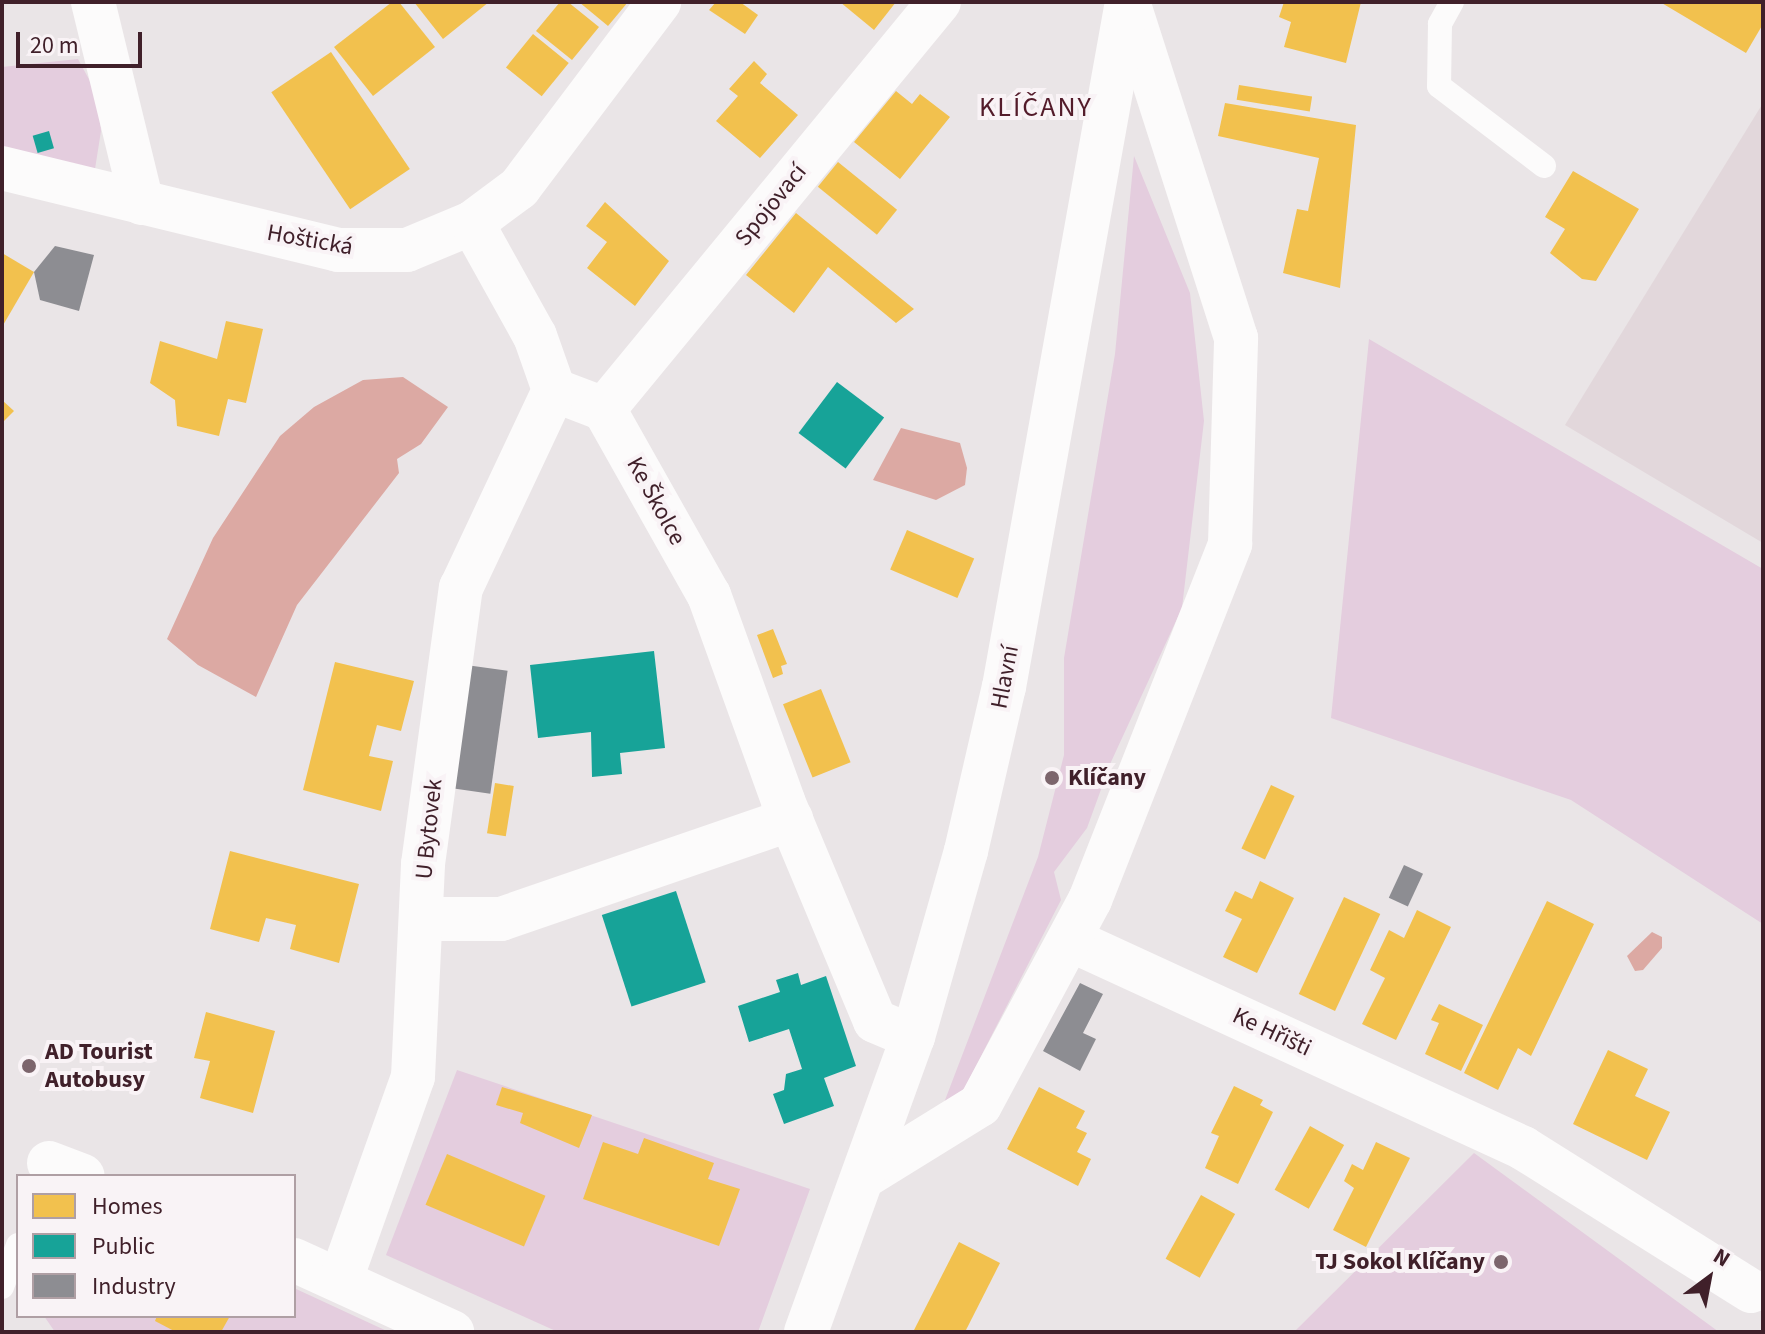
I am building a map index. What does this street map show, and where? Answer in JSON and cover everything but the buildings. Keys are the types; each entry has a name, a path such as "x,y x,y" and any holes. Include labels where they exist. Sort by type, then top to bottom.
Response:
{"street":[{"path":"93,2 142,203"},
{"name":"Hoštická","path":"2,168 338,250 407,250 472,223 519,188 659,2"},
{"name":"Spojovací","path":"604,409 939,2"},
{"path":"865,1176 980,1105 1071,940 1230,544 1236,338 1128,2"},
{"name":"Hlavní","path":"806,1332 913,1037 966,851 1004,687 1128,2"},
{"path":"472,223 535,336 554,390 604,409"},
{"name":"U Bytovek","path":"341,1279 413,1077 423,919 423,864 461,588 554,390"},
{"name":"Ke Školce","path":"604,409 709,595 791,819 875,1021 913,1037"},
{"path":"423,919 501,919 791,819"},
{"name":"Ke Hřišti","path":"1071,940 1523,1148 1751,1291"},
{"path":"296,1261 452,1332"}],"lane":[{"path":"1452,2 1440,24 1439,86 1544,166"},
{"path":"2,1287 16,1250"}],"shaded area":[{"path":"78,59 98,96 101,131 95,169 2,147 2,67"},
{"path":"1763,103 1763,543 1565,425"},
{"path":"1134,156 1190,293 1204,421 1182,608 1111,762 1087,828 1054,872 1061,900 956,1105 942,1108 1038,857 1064,755 1064,658 1115,354"},
{"path":"1369,339 1763,569 1763,924 1571,800 1331,718"},
{"path":"403,377 448,407 421,444 397,459 399,473 297,605 256,697 198,665 167,639 213,538 280,436 314,407 363,380"},
{"path":"901,428 960,443 967,468 965,485 936,500 873,480"},
{"path":"1652,932 1662,937 1662,948 1643,970 1635,971 1627,956"},
{"path":"457,1070 810,1189 758,1332 558,1332 386,1255"},
{"path":"1474,1153 1719,1332 1294,1332"},
{"path":"296,1289 389,1332 55,1332 45,1318 296,1318"}],"place":[{"name":"Klíčany","path":"1052,778"},
{"name":"AD Tourist Autobusy","path":"29,1066"},
{"name":"TJ Sokol Klíčany","path":"1501,1262"}],"district":[{"name":"KLÍČANY","path":"1036,107"}]}
